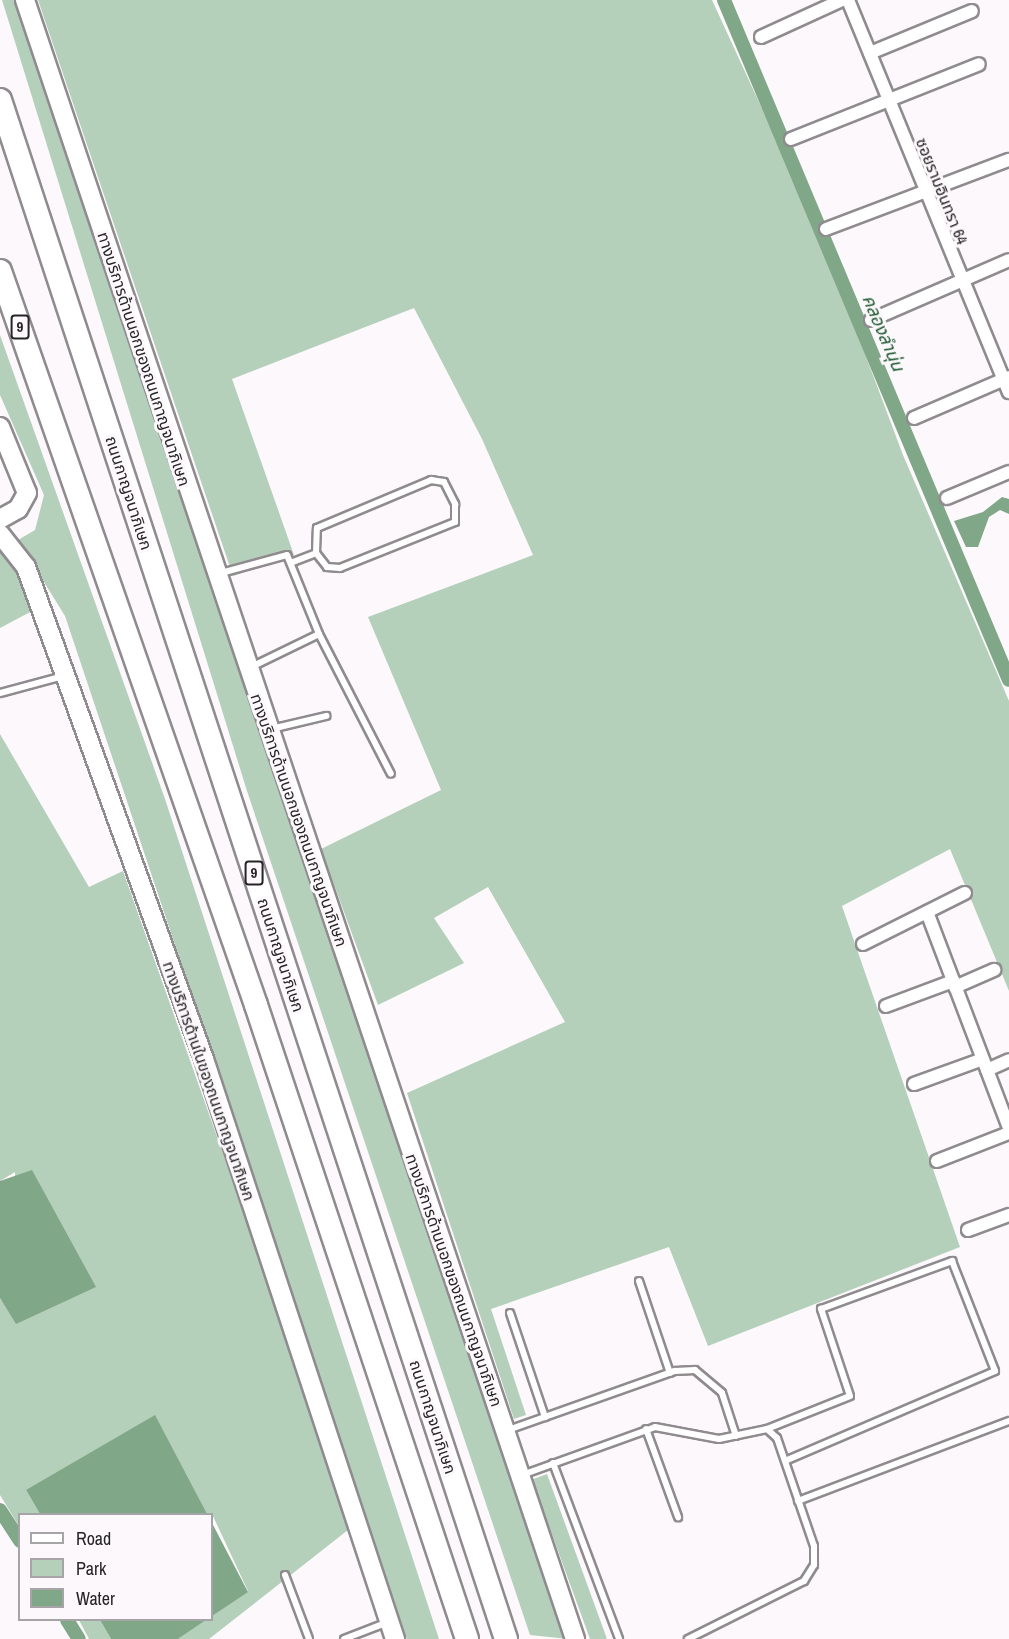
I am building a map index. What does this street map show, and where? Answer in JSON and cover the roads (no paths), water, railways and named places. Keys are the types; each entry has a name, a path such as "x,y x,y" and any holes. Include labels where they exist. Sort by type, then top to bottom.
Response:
{"highway":[{"name":"ถนนกาญจนาภิเษก","path":"1,101 506,1639"},
{"name":"9","path":"0,271 256,1005 467,1639"}],"main road":[{"name":"ทางบริการด้านนอกของถนนกาญจนาภิเษก","path":"25,0 574,1639"},
{"path":"0,427 27,493 18,509 0,519"},
{"name":"ทางบริการด้านในของถนนกาญจนาภิเษก","path":"0,534 26,567 204,1059 395,1639"}],"street":[{"path":"761,37 842,0"},
{"name":"ซอยรามอินทรา 64","path":"848,0 960,279 1005,378 1009,392"},
{"path":"870,53 972,11"},
{"path":"791,139 979,64"},
{"path":"826,229 1009,160"},
{"path":"871,320 960,279 1009,260"},
{"path":"914,418 1005,378"},
{"path":"947,498 1009,472"},
{"path":"863,944 965,893"},
{"path":"927,912 1009,1130 937,1161"},
{"path":"886,1006 994,970"},
{"path":"914,1084 985,1064 1009,1060"},
{"path":"968,1230 1009,1215"}],"lane":[{"path":"432,480 444,482 455,504 455,522 340,568 327,567 316,553 317,528 432,480"},
{"path":"293,562 316,553"},
{"path":"217,575 287,555 293,562 319,634 391,774"},
{"path":"248,668 319,634"},
{"path":"0,693 65,675"},
{"path":"268,729 326,716"},
{"path":"520,1475 646,1429 719,1439 767,1429 850,1396 821,1309 952,1261 995,1371 784,1461"},
{"path":"639,1281 669,1373"},
{"path":"510,1313 544,1417"},
{"path":"505,1431 669,1373 695,1370 712,1380 722,1393 736,1436"},
{"path":"798,1502 1009,1421"},
{"path":"646,1429 678,1517"},
{"path":"688,1639 804,1581 814,1565 814,1546 784,1461 767,1429"},
{"path":"553,1463 619,1639"},
{"path":"285,1575 309,1639"},
{"path":"344,1639 389,1622"}],"water":[{"path":"1002,497 1009,499 1009,514 1000,510 989,517 978,547 966,547 954,521 983,512"},
{"path":"32,1170 96,1287 16,1324 0,1298 0,1181"},
{"path":"155,1415 206,1513 39,1513 26,1490"},
{"path":"213,1525 248,1592 213,1615"},
{"path":"101,1621 205,1621 178,1639 111,1639"}],"waterway":[{"name":"คลองลำนุ่น","path":"724,0 1009,680"},
{"path":"0,1510 18,1538"},
{"path":"68,1621 79,1639"}]}
